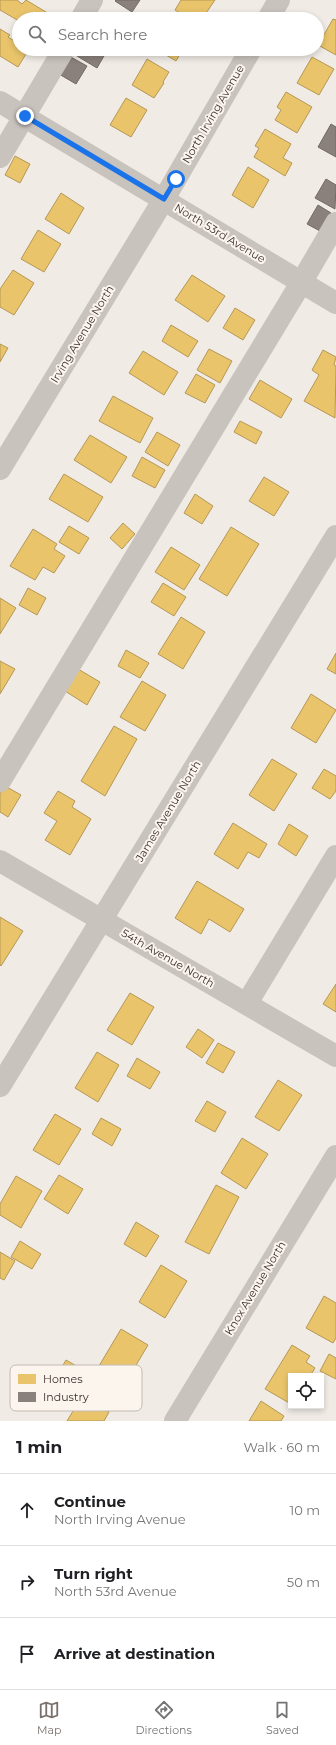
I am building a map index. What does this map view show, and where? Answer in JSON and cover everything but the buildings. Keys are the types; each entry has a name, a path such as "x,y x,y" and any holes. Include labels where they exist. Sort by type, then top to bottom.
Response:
{"street":[{"path":"85,12 92,0"},
{"path":"272,12 279,0"},
{"path":"0,157 60,56"},
{"name":"North Irving Avenue","path":"164,199 247,56"},
{"name":"North 53rd Avenue","path":"0,102 336,303"},
{"name":"Irving Avenue North","path":"0,470 164,199"},
{"path":"0,781 336,223"},
{"name":"James Avenue North","path":"0,1086 336,536"},
{"path":"247,1003 336,856"},
{"name":"54th Avenue North","path":"0,861 336,1056"},
{"name":"Knox Avenue North","path":"175,1421 336,1156"}],"route":[{"path":"25,116 164,199 176,179"}]}
